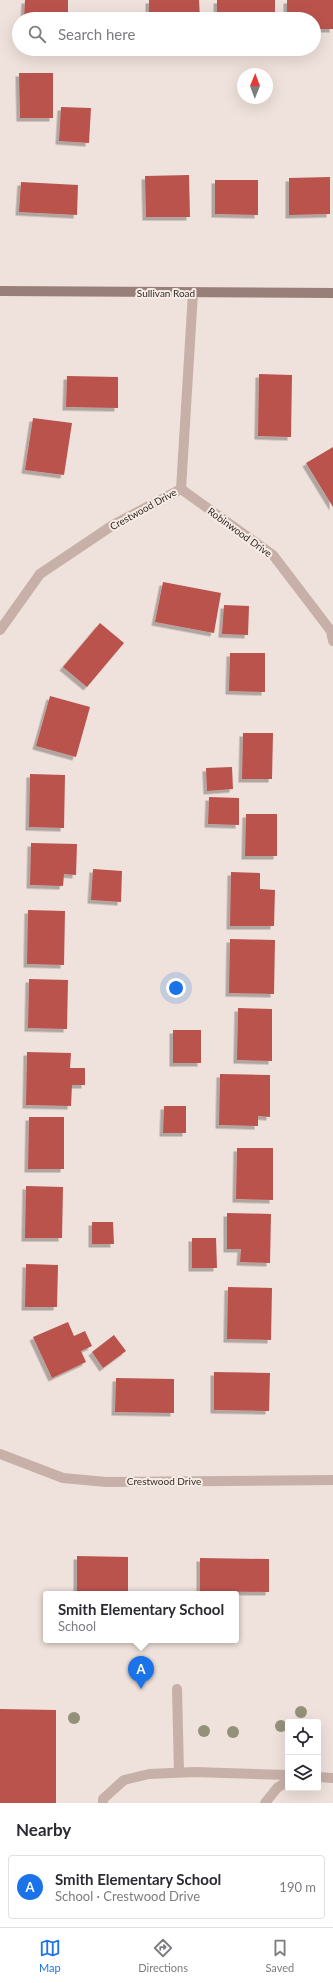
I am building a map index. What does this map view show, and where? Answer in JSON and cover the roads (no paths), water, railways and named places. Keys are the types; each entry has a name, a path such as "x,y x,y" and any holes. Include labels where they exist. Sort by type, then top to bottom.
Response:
{"street":[{"name":"Sullivan Road","path":"0,292 193,294 333,293"},
{"name":"Crestwood Drive","path":"0,630 40,574 113,525 181,489 193,294"},
{"name":"Robinwood Drive","path":"181,489 273,556 331,631 333,641"},
{"name":"Crestwood Drive","path":"0,1454 63,1478 106,1482 333,1480"},
{"path":"177,1689 180,1772"},
{"path":"103,1803 103,1799 124,1780 149,1774 180,1772 285,1775"},
{"path":"321,1777 333,1778"},
{"path":"265,1803 278,1788 285,1783"}],"place":[{"name":"Smith Elementary School","path":"141,1689"}]}
